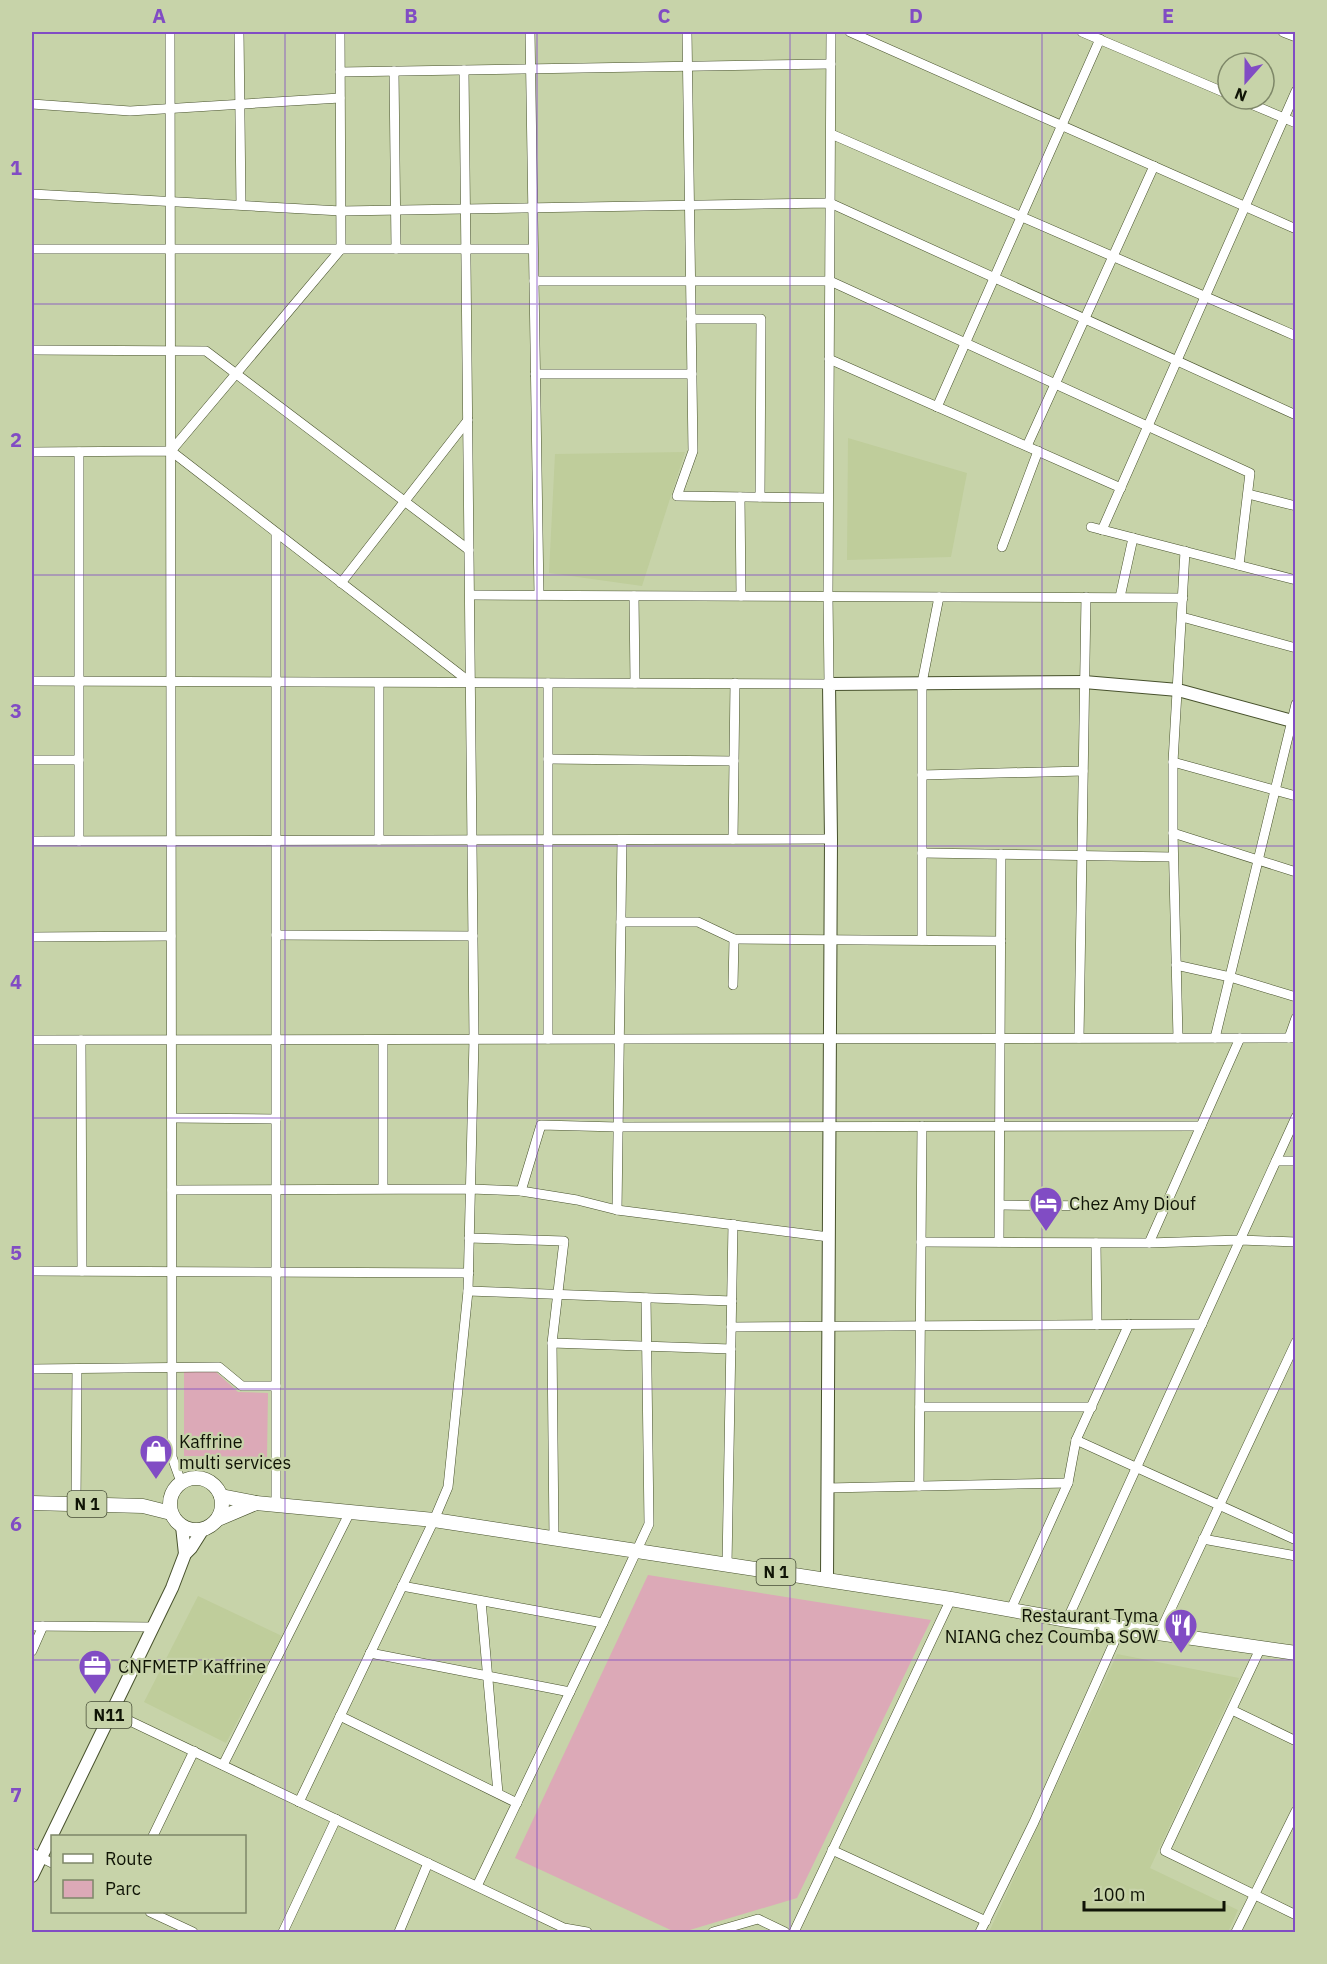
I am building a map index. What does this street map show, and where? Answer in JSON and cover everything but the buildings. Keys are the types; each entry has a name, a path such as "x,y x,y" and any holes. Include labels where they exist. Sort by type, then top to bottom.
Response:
{"highway":[{"path":"188,1479 204,1479 217,1488 221,1496 223,1504 218,1519 211,1526 203,1529 196,1530 182,1526 171,1513 171,1496 181,1482 188,1479"},
{"name":"N 1","path":"143,1506 151,1501 171,1496"},
{"name":"N 1","path":"221,1496 256,1503 434,1520 951,1599 1067,1620 1296,1653"},
{"name":"N 1","path":"32,1503 143,1506 171,1513"},
{"name":"N 1","path":"218,1519 256,1503"}],"main road":[{"path":"827,1580 831,939 829,684 1084,682 1178,690 1294,722"},
{"path":"182,1526 185,1554"},
{"path":"185,1554 203,1529"},
{"name":"N11","path":"32,1876 36,1855 111,1712 172,1587 185,1554"}],"street":[{"path":"170,32 172,1457 181,1482"},
{"path":"239,32 241,205"},
{"path":"171,451 341,249 340,32"},
{"path":"530,32 539,595"},
{"path":"687,32 693,451 677,496 828,498"},
{"path":"32,681 829,684 831,32"},
{"path":"850,32 1296,229"},
{"path":"1082,32 1216,89"},
{"path":"1283,32 1296,37"},
{"path":"937,407 1100,39"},
{"path":"340,72 831,64"},
{"path":"299,1802 434,1520 447,1487 468,1291 474,1039 464,70"},
{"path":"394,71 396,249"},
{"path":"1102,530 1296,91"},
{"path":"32,104 130,111 340,98"},
{"path":"1267,111 1296,123"},
{"path":"831,134 1296,336"},
{"path":"1027,446 1154,166"},
{"path":"32,194 341,211 830,203 1296,415"},
{"path":"32,249 533,249"},
{"path":"534,281 830,281 1250,473 1239,565"},
{"path":"691,320 761,319 760,497"},
{"path":"32,350 206,351 469,550"},
{"path":"829,359 1121,488"},
{"path":"535,374 692,374"},
{"path":"341,583 468,420"},
{"path":"32,452 171,451 471,683"},
{"path":"1002,547 1038,451"},
{"path":"79,452 79,841"},
{"path":"1248,494 1296,506"},
{"path":"740,497 741,596"},
{"path":"1091,527 1296,580"},
{"path":"276,533 276,1505"},
{"path":"1120,597 1133,538"},
{"path":"1178,1038 1173,762 1185,551"},
{"path":"470,595 1183,598"},
{"path":"634,596 635,683"},
{"path":"922,940 922,683 939,597"},
{"path":"1079,1038 1086,597"},
{"path":"1182,617 1296,648"},
{"path":"379,682 379,840"},
{"path":"548,683 548,1039"},
{"path":"733,839 735,683"},
{"path":"1215,1038 1275,790 1294,722 1296,704"},
{"path":"548,759 734,761"},
{"path":"32,760 79,760"},
{"path":"1173,762 1296,796"},
{"path":"922,775 1083,771"},
{"path":"1173,833 1296,872"},
{"path":"32,841 831,839"},
{"path":"617,1210 622,840"},
{"path":"922,853 1173,857"},
{"path":"999,1242 1001,854"},
{"path":"621,922 698,922 734,939 1001,941"},
{"path":"276,935 473,936"},
{"path":"32,937 171,936"},
{"path":"734,939 734,985"},
{"path":"1176,965 1230,977 1296,997"},
{"path":"32,1040 1292,1038 1296,1018"},
{"path":"1149,1243 1240,1038"},
{"path":"81,1040 82,1271"},
{"path":"383,1040 383,1188"},
{"path":"1067,1620 1296,1117"},
{"path":"172,1118 276,1119"},
{"path":"521,1191 541,1125 1202,1126"},
{"path":"920,1486 922,1126"},
{"path":"1276,1161 1296,1161"},
{"path":"172,1190 383,1188 521,1191 578,1200 617,1210 829,1237"},
{"path":"1000,1204 1102,1206"},
{"path":"728,1565 733,1224"},
{"path":"470,1238 564,1241 552,1343 554,1538"},
{"path":"921,1242 1149,1243 1240,1240 1296,1242"},
{"path":"1096,1243 1097,1325"},
{"path":"32,1271 469,1273"},
{"path":"468,1291 732,1301"},
{"path":"477,1886 649,1524 646,1298"},
{"path":"1011,1609 1068,1483 1076,1440 1129,1324"},
{"path":"731,1327 1202,1324"},
{"path":"1160,1632 1296,1342"},
{"path":"552,1343 731,1349"},
{"path":"32,1369 219,1368 242,1386 276,1386"},
{"path":"76,1503 77,1369"},
{"path":"920,1407 1092,1407"},
{"path":"1076,1440 1296,1540 1292,1555 1203,1539"},
{"path":"827,1488 1068,1483"},
{"path":"224,1765 350,1512"},
{"path":"402,1586 603,1623"},
{"path":"794,1932 951,1599"},
{"path":"481,1601 498,1793"},
{"path":"32,1626 152,1627"},
{"path":"32,1651 43,1626"},
{"path":"980,1932 1034,1822 1121,1627"},
{"path":"1261,1647 1165,1851 1296,1915"},
{"path":"370,1653 570,1692"},
{"path":"1232,1710 1296,1741"},
{"path":"111,1712 564,1928 587,1932"},
{"path":"340,1716 517,1803"},
{"path":"153,1835 194,1751"},
{"path":"1236,1932 1296,1811"},
{"path":"283,1932 336,1819"},
{"path":"832,1850 986,1921"},
{"path":"36,1855 51,1862"},
{"path":"399,1932 428,1863"},
{"path":"154,1913 193,1932"},
{"path":"713,1932 758,1919 785,1932"}],"shaded area":[{"path":"848,438 967,473 951,557 847,560"},
{"path":"685,452 642,586 549,573 555,454"},
{"path":"198,1596 282,1636 226,1743 144,1702"},
{"path":"1117,1654 1239,1678 1150,1868 1238,1910 1228,1932 989,1932"}],"green space":[{"path":"184,1371 216,1372 238,1392 268,1393 267,1457 184,1456"},
{"path":"648,1575 931,1620 797,1898 683,1932 675,1932 515,1858"}],"place":[{"name":"Chez Amy Diouf","path":"1046,1232"},
{"name":"Kaffrine multi services","path":"156,1480"},
{"name":"Restaurant Tyma NIANG chez Coumba SOW","path":"1181,1654"},
{"name":"CNFMETP Kaffrine","path":"95,1695"}]}
